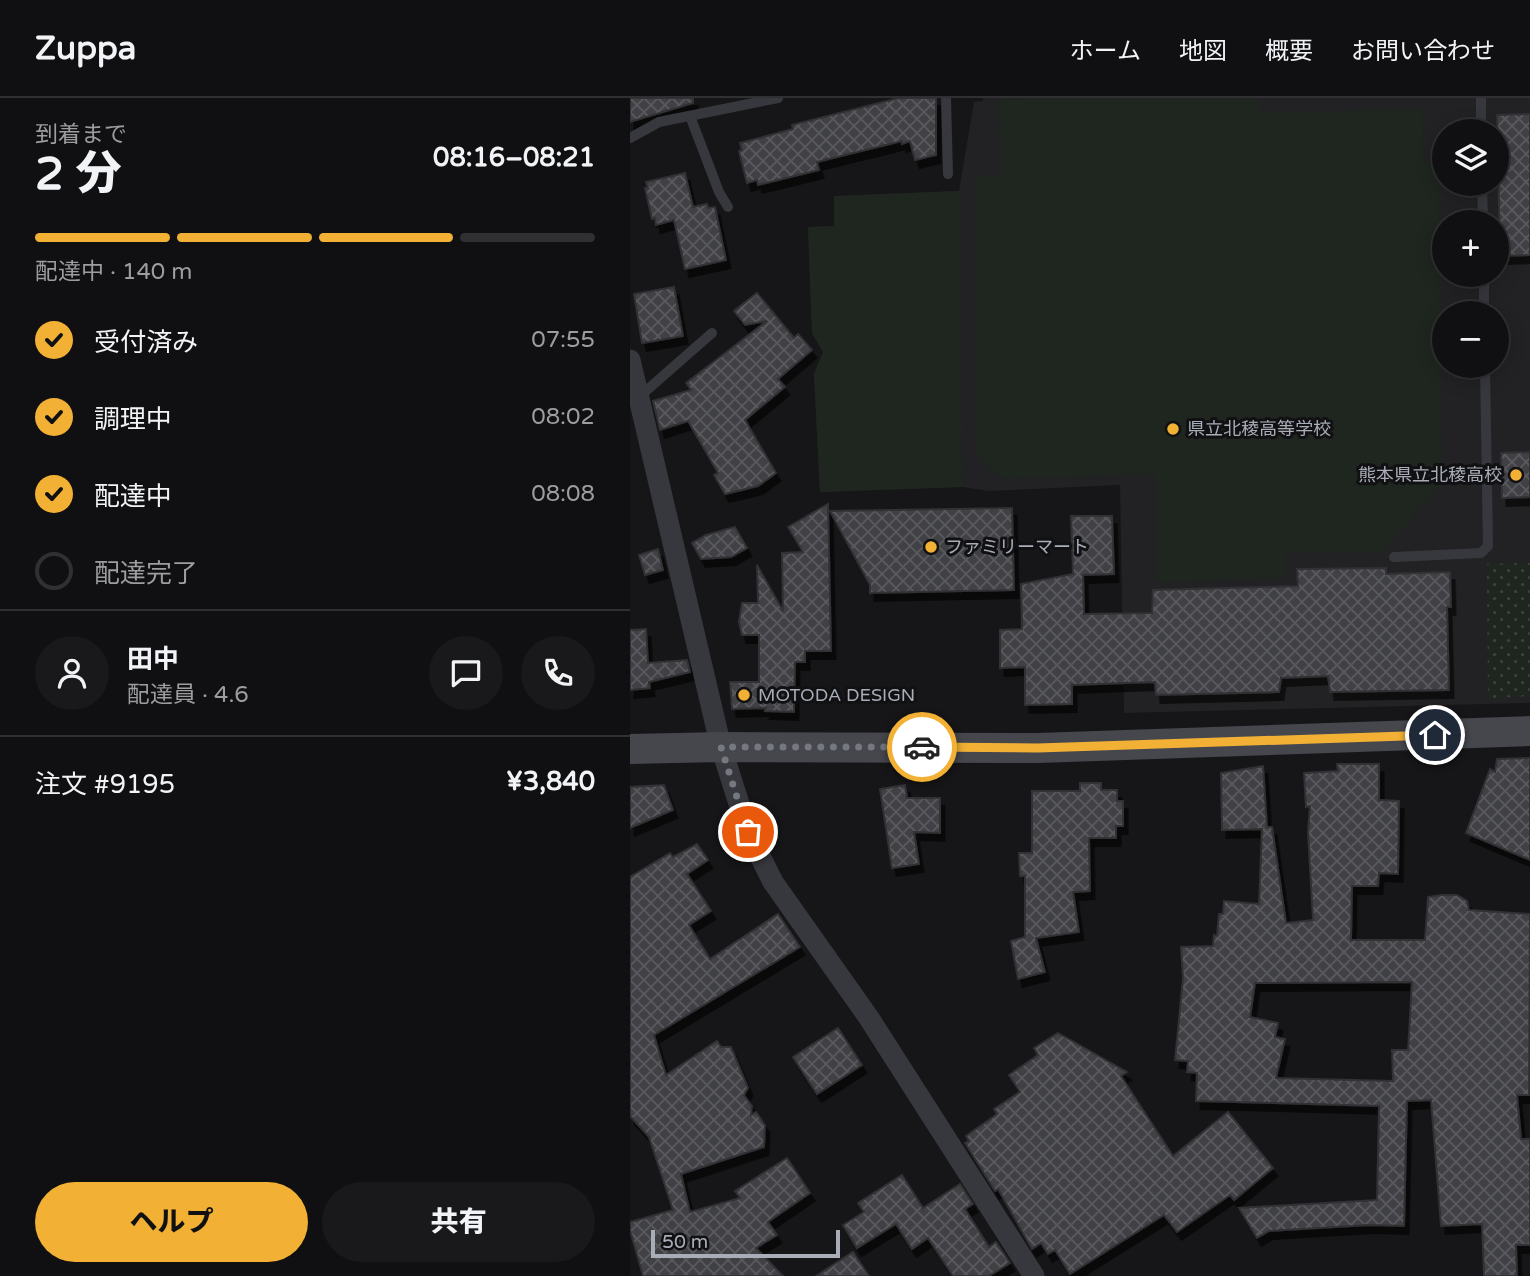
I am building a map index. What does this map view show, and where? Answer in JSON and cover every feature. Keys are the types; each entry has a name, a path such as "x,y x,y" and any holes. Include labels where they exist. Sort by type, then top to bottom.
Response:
{"main road":[{"path":"630,749 1038,748 1530,731"}],"street":[{"path":"630,360 721,747 748,832 773,882 869,1018 1034,1276"}],"lane":[{"path":"630,138 659,122 778,98"},
{"path":"946,98 947,174"},
{"path":"1481,98 1481,119"},
{"path":"690,116 719,192 729,207"},
{"path":"639,397 712,332"},
{"path":"1394,557 1481,553 1488,546 1485,378"}],"shaded area":[{"name":"県立北稜高等学校","path":"983,98 1530,98 1530,703 1124,713 1120,485 988,491 963,487 820,492 814,374 823,352 812,333 808,227 834,226 834,196 959,191 974,102 983,101"},
{"path":"1026,98 1258,98 1259,113 1422,109 1423,163 1432,163 1432,196 1439,196 1439,210 1432,210 1432,287 1440,287 1440,301 1432,301 1432,378 1441,378 1443,482 1381,553 1286,552 1285,578 1157,582 1155,474 1003,479 977,458 976,176 1001,177 1000,101"},
{"path":"959,191 963,487 820,492 814,374 823,352 812,333 808,227 834,226 834,196"},
{"path":"1530,563 1530,696 1488,698 1487,564"}],"building":[{"path":"630,98 693,98 693,103 630,122"},
{"path":"899,98 936,98 936,155 915,160 910,141 902,144 902,141 817,162 819,170 758,185 757,180 747,183 739,151 742,150 740,143 793,129 792,125"},
{"path":"1530,114 1530,255 1509,256 1509,210 1499,210 1499,196 1509,196 1509,119 1497,119 1497,115"},
{"path":"685,173 693,207 707,204 708,208 715,207 726,260 685,269 674,220 656,225 655,218 652,219 646,182"},
{"path":"674,287 683,336 642,343 634,294"},
{"path":"757,293 794,338 798,334 812,350 778,379 785,387 745,420 776,473 758,486 725,494 714,475 718,473 688,421 660,430 653,401 691,390 686,383 767,321 745,325 734,311"},
{"name":"熊本県立北稜高校","path":"1530,452 1530,497 1502,498 1501,453"},
{"path":"828,504 831,651 805,651 805,662 795,662 794,712 765,711 766,708 732,709 730,682 759,682 759,635 742,635 739,622 742,603 758,603 757,565 783,611 782,553 803,552 788,527"},
{"name":"ファミリーマート","path":"1012,508 1014,590 870,593 870,585 830,511"},
{"path":"1071,516 1112,516 1114,574 1083,575 1084,614 1152,613 1153,590 1298,586 1297,569 1386,568 1386,574 1450,572 1451,607 1447,607 1449,690 1330,692 1328,676 1281,678 1279,692 1156,695 1155,682 1072,685 1072,704 1025,705 1025,667 1000,668 1000,630 1022,629 1021,584 1073,574"},
{"path":"735,527 747,548 731,557 701,559 692,543 706,535"},
{"path":"658,549 663,570 645,575 639,555"},
{"path":"646,629 648,663 687,660 690,672 649,682 650,688 630,690 630,630"},
{"path":"1530,758 1530,860 1466,833 1490,769 1495,772 1497,759"},
{"path":"1337,764 1379,764 1379,800 1399,801 1398,874 1379,873 1378,886 1352,886 1351,940 1425,940 1428,897 1441,895 1457,895 1467,901 1469,910 1530,914 1529,1095 1517,1095 1521,1139 1530,1139 1530,1245 1516,1245 1517,1276 1484,1276 1482,1224 1441,1226 1431,1100 1407,1101 1404,1226 1369,1225 1269,1231 1257,1238 1239,1208 1377,1200 1379,1106 1196,1101 1197,1073 1187,1072 1188,1061 1175,1060 1183,978 1181,947 1213,946 1219,914 1223,914 1224,901 1259,904 1262,829 1222,830 1221,773 1263,766 1267,827 1272,827 1286,923 1313,920 1308,832 1310,806 1306,807 1304,773 1338,771","holes":["1412,982 1408,1050 1392,1050 1393,1081 1276,1078 1285,1039 1275,1037 1278,1023 1250,1017 1255,983"]},
{"path":"1080,783 1101,783 1101,790 1117,790 1117,801 1123,801 1123,826 1116,826 1116,838 1089,838 1090,891 1073,892 1079,932 1036,938 1045,972 1018,979 1011,941 1025,937 1025,876 1020,876 1019,853 1032,853 1032,791 1080,791"},
{"path":"664,785 673,810 630,828 630,787"},
{"path":"905,785 907,798 940,798 940,833 914,832 919,864 892,868 880,789"},
{"path":"697,844 708,860 687,874 711,911 689,925 710,959 778,914 800,947 654,1035 666,1075 717,1041 721,1047 731,1047 748,1088 744,1095 752,1106 751,1115 756,1112 765,1125 764,1147 681,1174 690,1212 740,1198 735,1191 787,1158 810,1193 768,1222 777,1235 756,1248 783,1276 643,1276 630,1230 630,1222 673,1210 649,1137 630,1116 630,877 670,853 673,857"},
{"path":"838,1028 862,1065 817,1094 793,1057"},
{"path":"1058,1033 1127,1072 1121,1076 1173,1156 1228,1112 1273,1168 1234,1200 1230,1195 1177,1232 1164,1215 1070,1274 1055,1250 1048,1254 1041,1243 1032,1249 998,1189 995,1191 965,1143 969,1141 966,1136 997,1114 994,1109 1020,1092 1009,1075 1038,1055 1034,1048"},
{"path":"902,1175 923,1208 960,1184 973,1204 965,1209 989,1247 996,1242 1010,1263 989,1276 953,1276 928,1238 912,1249 896,1224 857,1248 843,1225 864,1212 858,1203"},
{"path":"853,1252 869,1276 816,1276"}],"way so far":[{"path":"748,832 721,747 922,747"}],"place":[{"name":"県立北稜高等学校","path":"1173,429"},
{"name":"熊本県立北稜高校","path":"1516,475"},
{"name":"ファミリーマート","path":"931,547"},
{"name":"MOTODA DESIGN","path":"744,695"}],"route":[{"path":"922,747 1038,748 1435,735"}]}
